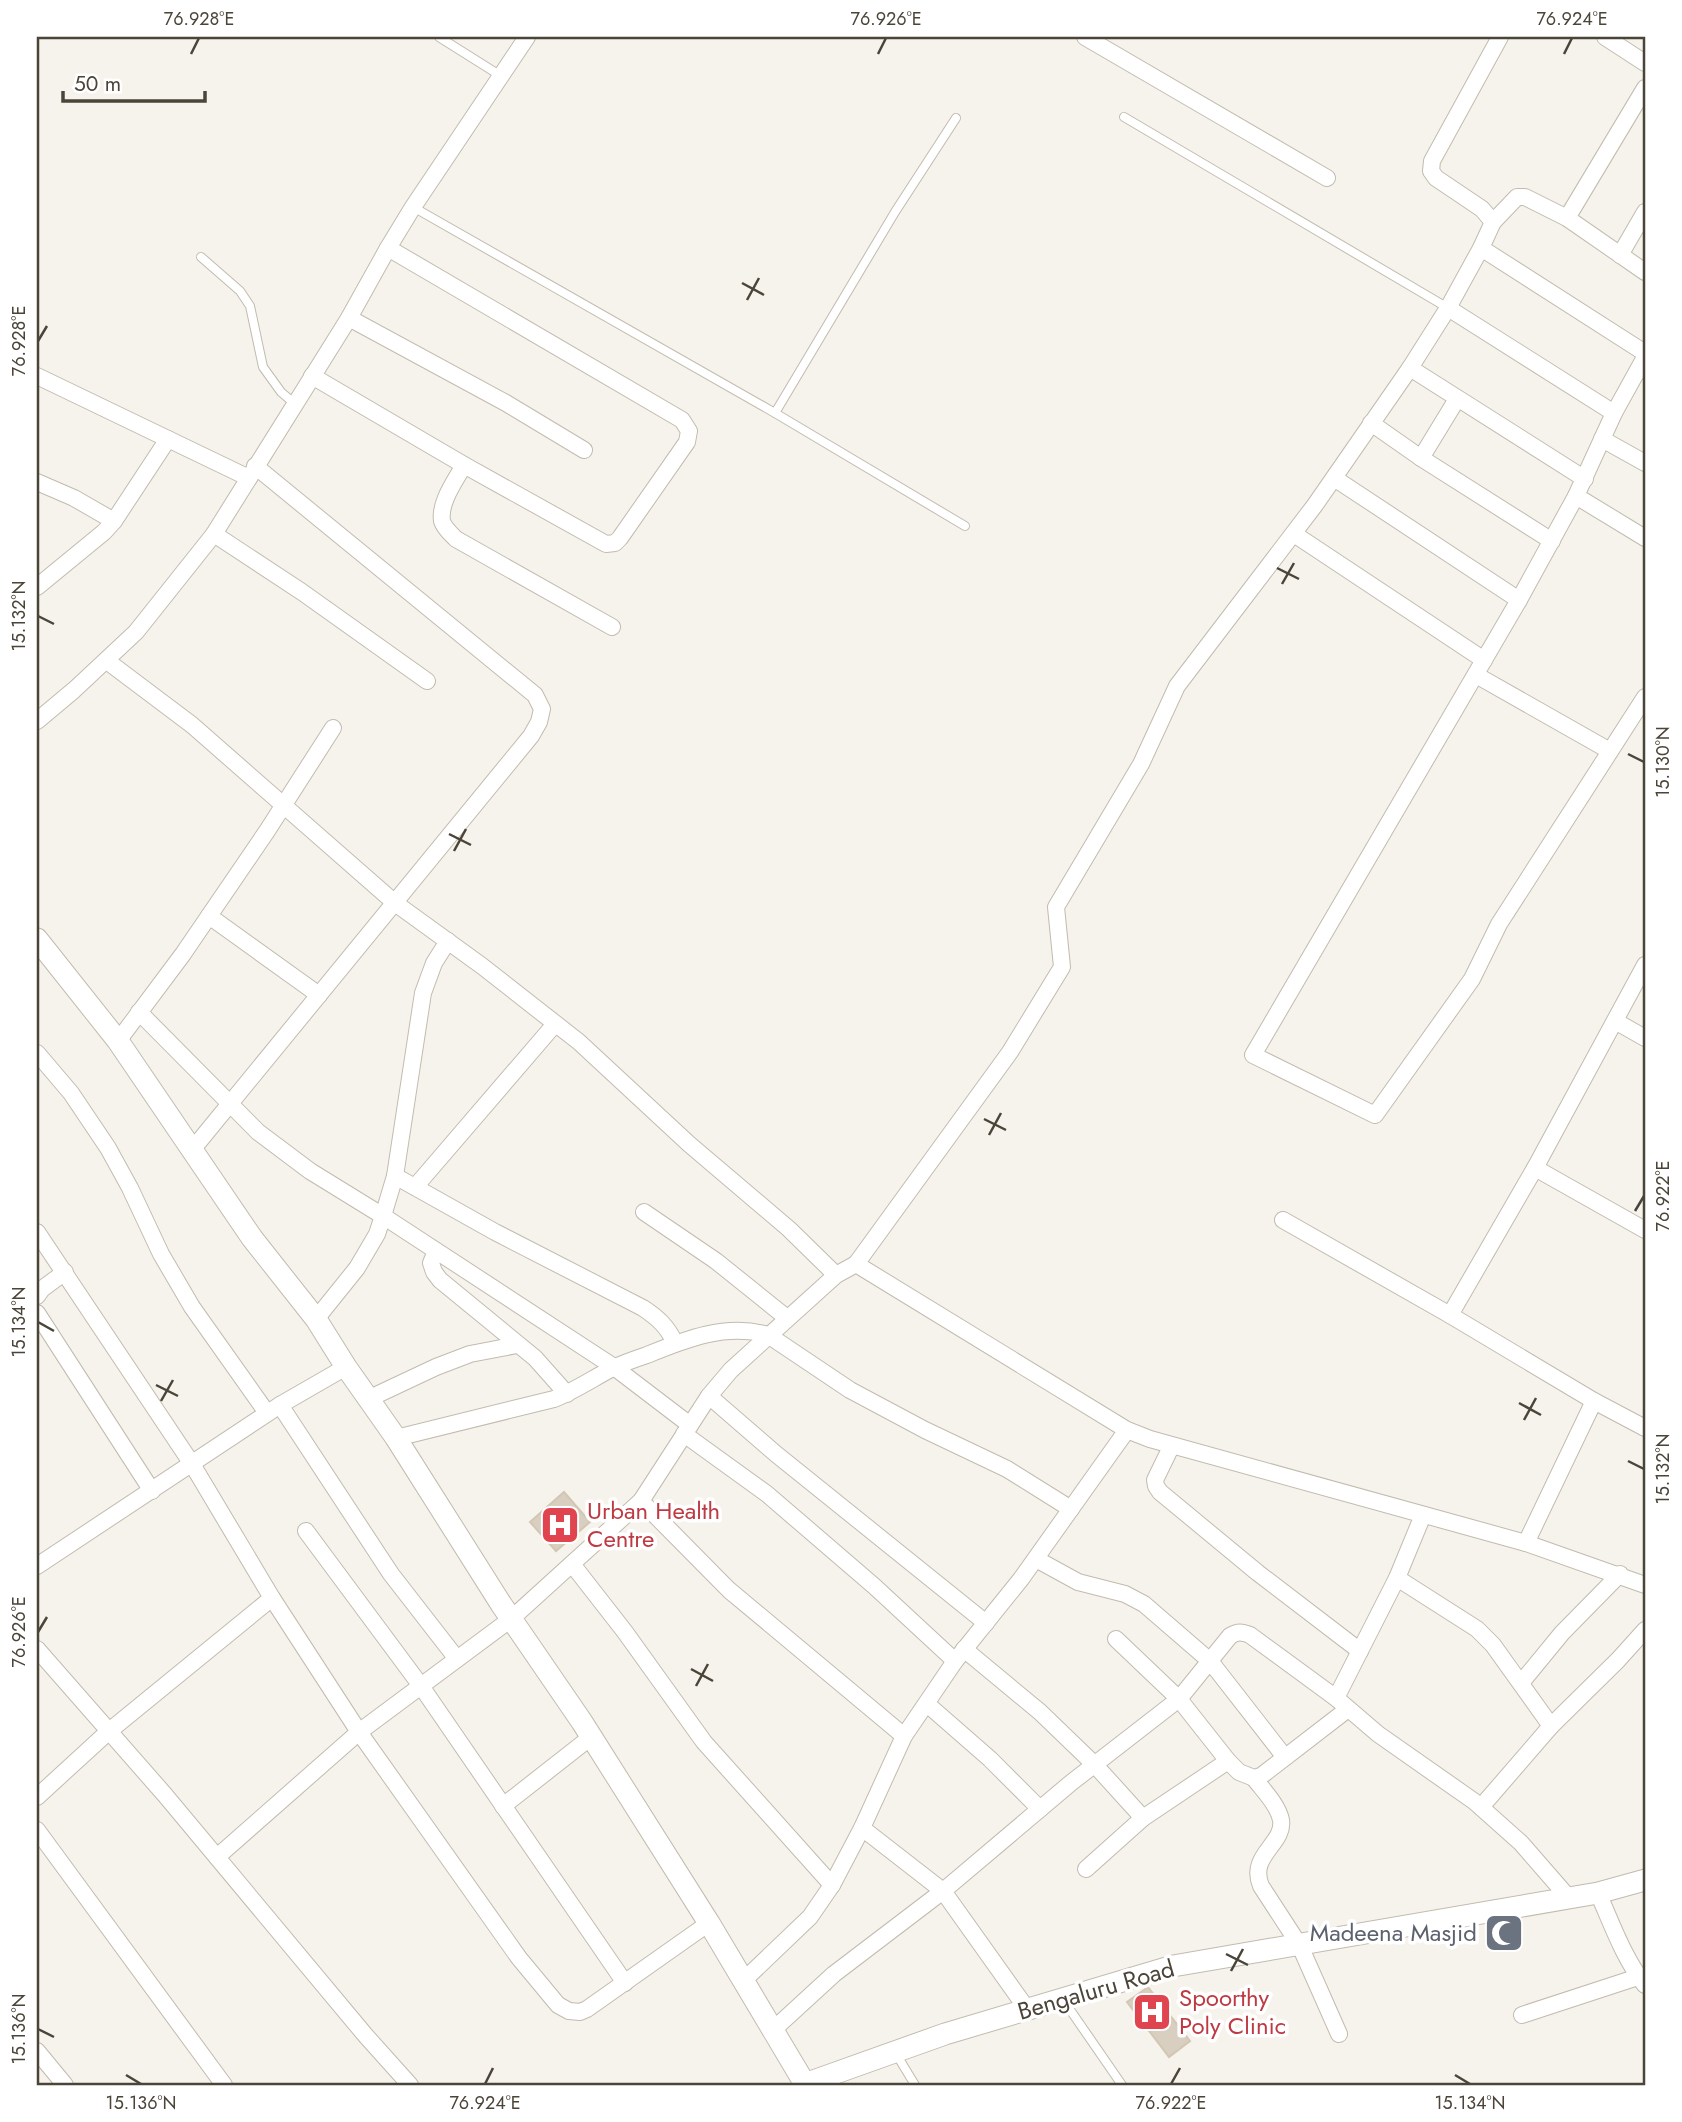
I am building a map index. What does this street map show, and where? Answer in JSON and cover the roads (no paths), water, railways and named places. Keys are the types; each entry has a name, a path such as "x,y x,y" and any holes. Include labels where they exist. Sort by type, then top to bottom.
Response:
{"street":[{"path":"37,721 107,661 136,632 214,534 349,318 413,207 527,37"},
{"path":"1085,37 1327,178"},
{"path":"1493,222 1482,209 1436,178 1431,171 1432,161 1500,37"},
{"path":"1605,37 1645,63"},
{"path":"1567,218 1645,88"},
{"path":"217,1857 359,1732 511,1619 641,1501 709,1396 731,1370 836,1275 856,1264 1010,1052 1062,967 1056,907 1141,764 1177,686 1294,534 1410,368 1448,308 1493,222 1517,197 1532,199 1567,218 1645,272"},
{"path":"1620,255 1645,212"},
{"path":"312,376 606,544 615,543 687,442 689,430 682,420 388,248"},
{"path":"1481,248 1645,355 1639,381 1614,413 1585,479 1520,600 1253,1055 1375,1115 1472,979 1499,924 1645,697"},
{"path":"1448,308 1614,413"},
{"path":"349,318 506,403 584,450"},
{"path":"1410,368 1585,479"},
{"path":"37,376 168,439 252,472 535,695 542,709 539,722 531,736 192,1150"},
{"path":"1421,458 1457,399"},
{"path":"1371,423 1552,541"},
{"path":"37,587 114,521 168,439"},
{"path":"1602,439 1645,463"},
{"path":"464,465 442,511 442,524 449,532 612,628"},
{"path":"1334,478 1520,600"},
{"path":"37,482 114,521"},
{"path":"1576,496 1645,538"},
{"path":"214,534 427,681"},
{"path":"1294,534 1480,668 1609,751"},
{"path":"107,661 192,725 394,903 579,1042 690,1144 789,1229 836,1275"},
{"path":"118,1041 209,916 333,728"},
{"path":"209,916 319,995"},
{"path":"37,939 118,1041 252,1238 316,1319 396,1438 709,1923 804,2085"},
{"path":"316,1319 357,1268 377,1234 395,1176 424,993 434,963 448,941"},
{"path":"1450,1315 1535,1168 1645,965"},
{"path":"139,1012 258,1132 279,1148 310,1171 614,1367 959,1655 1040,1712 1095,1765 1143,1818"},
{"path":"1615,1021 1645,1038"},
{"path":"415,1187 555,1024"},
{"path":"37,1053 71,1093 108,1148 161,1254 192,1307 274,1409 391,1574 457,1659"},
{"path":"1535,1168 1645,1230"},
{"path":"395,1176 495,1232 643,1308 667,1327 675,1343"},
{"path":"644,1212 716,1261 787,1318"},
{"path":"1283,1220 1645,1428"},
{"path":"37,1232 192,1464 272,1598 359,1732 519,1958 558,2005 569,2011 580,2012 709,1923"},
{"path":"436,1251 431,1263 434,1272 535,1358 567,1394"},
{"path":"856,1264 1127,1430 1171,1447 1526,1543 1645,1585"},
{"path":"37,1296 65,1272"},
{"path":"37,1313 152,1491"},
{"path":"396,1438 554,1399 614,1367 675,1343 716,1332 739,1330 768,1335 850,1390 1007,1469 1071,1508"},
{"path":"368,1399 470,1354 517,1345"},
{"path":"37,1566 274,1409 346,1367"},
{"path":"709,1396 776,1454 986,1623"},
{"path":"1526,1543 1594,1401"},
{"path":"743,1981 810,1917 832,1885 862,1828 904,1736 959,1655 1036,1559 1127,1430"},
{"path":"1171,1447 1155,1480 1160,1492 1258,1573 1360,1651"},
{"path":"641,1501 729,1590 904,1736"},
{"path":"1254,1778 1261,1776 1342,1703 1360,1651 1397,1578 1423,1515"},
{"path":"306,1531 421,1686 625,1983"},
{"path":"1036,1559 1078,1582 1125,1594 1144,1604 1210,1661 1284,1756"},
{"path":"572,1564 704,1742 832,1885"},
{"path":"1521,1683 1562,1633 1620,1574"},
{"path":"1397,1578 1477,1629 1493,1645 1551,1726"},
{"path":"37,1797 108,1732 272,1598"},
{"path":"1481,1807 1551,1726 1645,1630"},
{"path":"773,2030 834,1974 943,1891 1040,1809 1179,1699 1236,1632 1250,1635 1342,1703 1378,1734 1481,1807 1521,1843 1568,1897"},
{"path":"1116,1639 1179,1699 1228,1761 1239,1772 1254,1778 1276,1809 1281,1825 1261,1860 1257,1878 1300,1946 1339,2034"},
{"path":"37,1649 166,1796 366,2036 411,2085"},
{"path":"927,1704 990,1759 1040,1809"},
{"path":"503,1806 591,1738"},
{"path":"1086,1869 1143,1818 1228,1761"},
{"path":"862,1828 943,1891 1027,2009"},
{"path":"37,1830 224,2085"},
{"name":"Bengaluru Road","path":"804,2085 945,2034 1173,1966 1598,1893 1645,1880"},
{"path":"1522,2015 1642,1981 1598,1893"},
{"path":"37,2051 65,2085"}],"lane":[{"path":"439,37 501,76"},
{"path":"1124,117 1448,308"},
{"path":"775,413 895,212 956,118"},
{"path":"413,207 775,413 965,526"},
{"path":"201,257 240,291 250,306 263,367 281,392 295,404"},
{"path":"1062,1999 1122,2085"},
{"path":"895,2052 915,2085"}],"place":[{"name":"Urban Health Centre","path":"560,1525"},
{"name":"Madeena Masjid","path":"1504,1933"},
{"name":"Spoorthy Poly Clinic","path":"1152,2012"}]}
